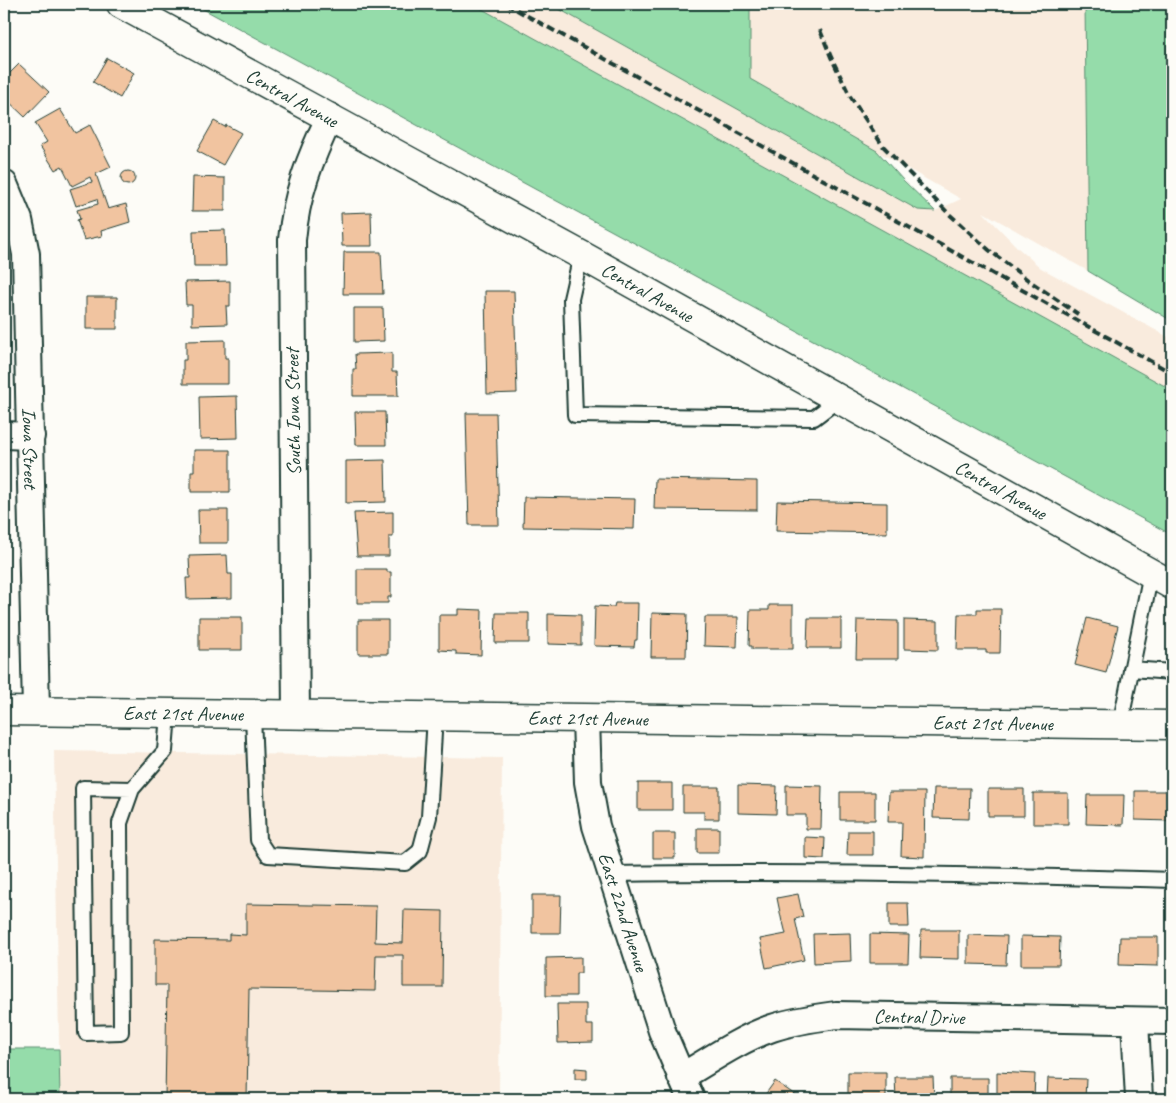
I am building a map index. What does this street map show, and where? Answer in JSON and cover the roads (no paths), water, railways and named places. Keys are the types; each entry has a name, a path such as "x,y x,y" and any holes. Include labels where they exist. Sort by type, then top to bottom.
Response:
{"street":[{"name":"Central Avenue","path":"121,4 581,255 1162,579"},
{"name":"South Iowa Street","path":"296,715 292,240 294,218 305,174 312,153 330,117"},
{"name":"Iowa Street","path":"5,185 19,220 26,254 36,711"},
{"path":"4,435 30,436"},
{"name":"East 21st Avenue","path":"4,711 1172,725"},
{"name":"East 22nd Avenue","path":"586,718 586,765 589,793 596,826 681,1092"},
{"name":"Central Drive","path":"681,1092 726,1051 770,1029 812,1018 836,1016 1172,1021"},
{"path":"1134,1021 1139,1099"}],"lane":[{"path":"581,255 571,299 575,415 814,418 839,399"},
{"path":"1120,725 1132,669 1162,579"},
{"path":"1132,669 1172,672"},
{"path":"132,790 83,788 86,1033 121,1032 120,823 132,790 165,752 168,714"},
{"path":"252,715 258,840 268,856 405,863 420,851 429,818 435,716"},
{"path":"612,874 723,872 1050,876 1172,880"}],"railway":[{"path":"506,4 1172,373"},
{"path":"820,30 850,96 883,146 948,213 989,250 1028,280 1078,314"}]}
